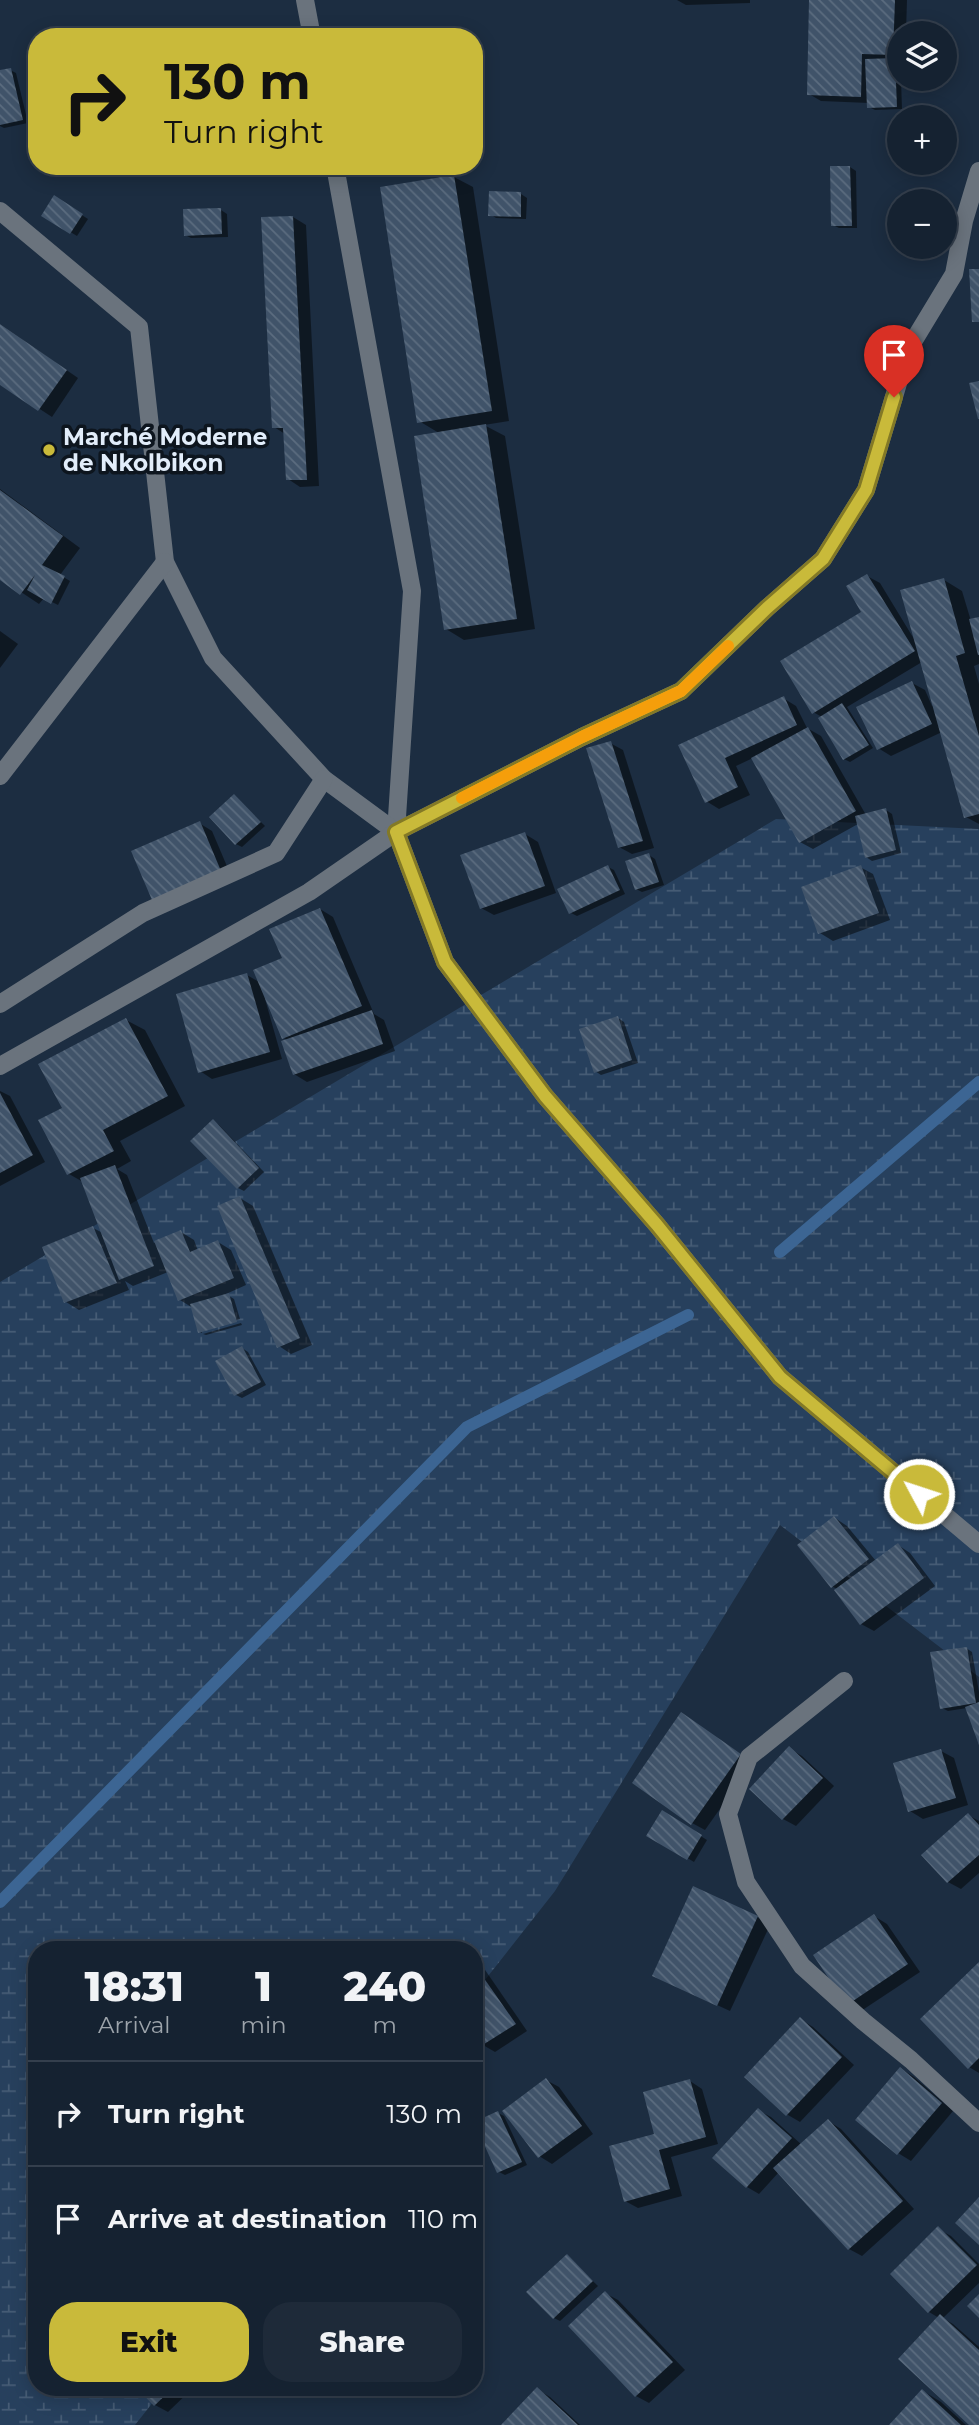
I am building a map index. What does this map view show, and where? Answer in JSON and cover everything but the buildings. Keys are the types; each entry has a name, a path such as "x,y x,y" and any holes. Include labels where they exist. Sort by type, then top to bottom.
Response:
{"street":[{"path":"305,0 310,28"},
{"path":"0,1066 309,892 396,832 582,737 681,691 767,608 823,559 866,490 908,350 954,274 964,220 979,171"},
{"path":"337,175 412,591 396,832 445,962 545,1096 657,1225 780,1377 979,1544"},
{"path":"2,217 139,327 165,562 213,658 324,779 396,832"},
{"path":"0,776 165,562"},
{"path":"0,1004 143,913 276,852 324,779"},
{"path":"844,1681 749,1757 728,1814 747,1882 802,1966 979,2123"}],"green space":[{"path":"776,819 979,829 979,1677 780,1525 555,1891 483,1983 483,1941 28,1941 28,2396 158,2396 135,2425 0,2425 0,1282"}],"waterway":[{"path":"780,1252 979,1082"},
{"path":"0,1902 467,1427 688,1315"}],"slow traffic":[{"path":"462,798 582,737 681,691 728,646"}],"place":[{"name":"Marché Moderne de Nkolbikon","path":"49,450"}],"route":[{"path":"894,397 866,490 823,559 767,608 681,691 582,737 396,832 445,962 545,1096 657,1225 780,1377 919,1494"}]}
